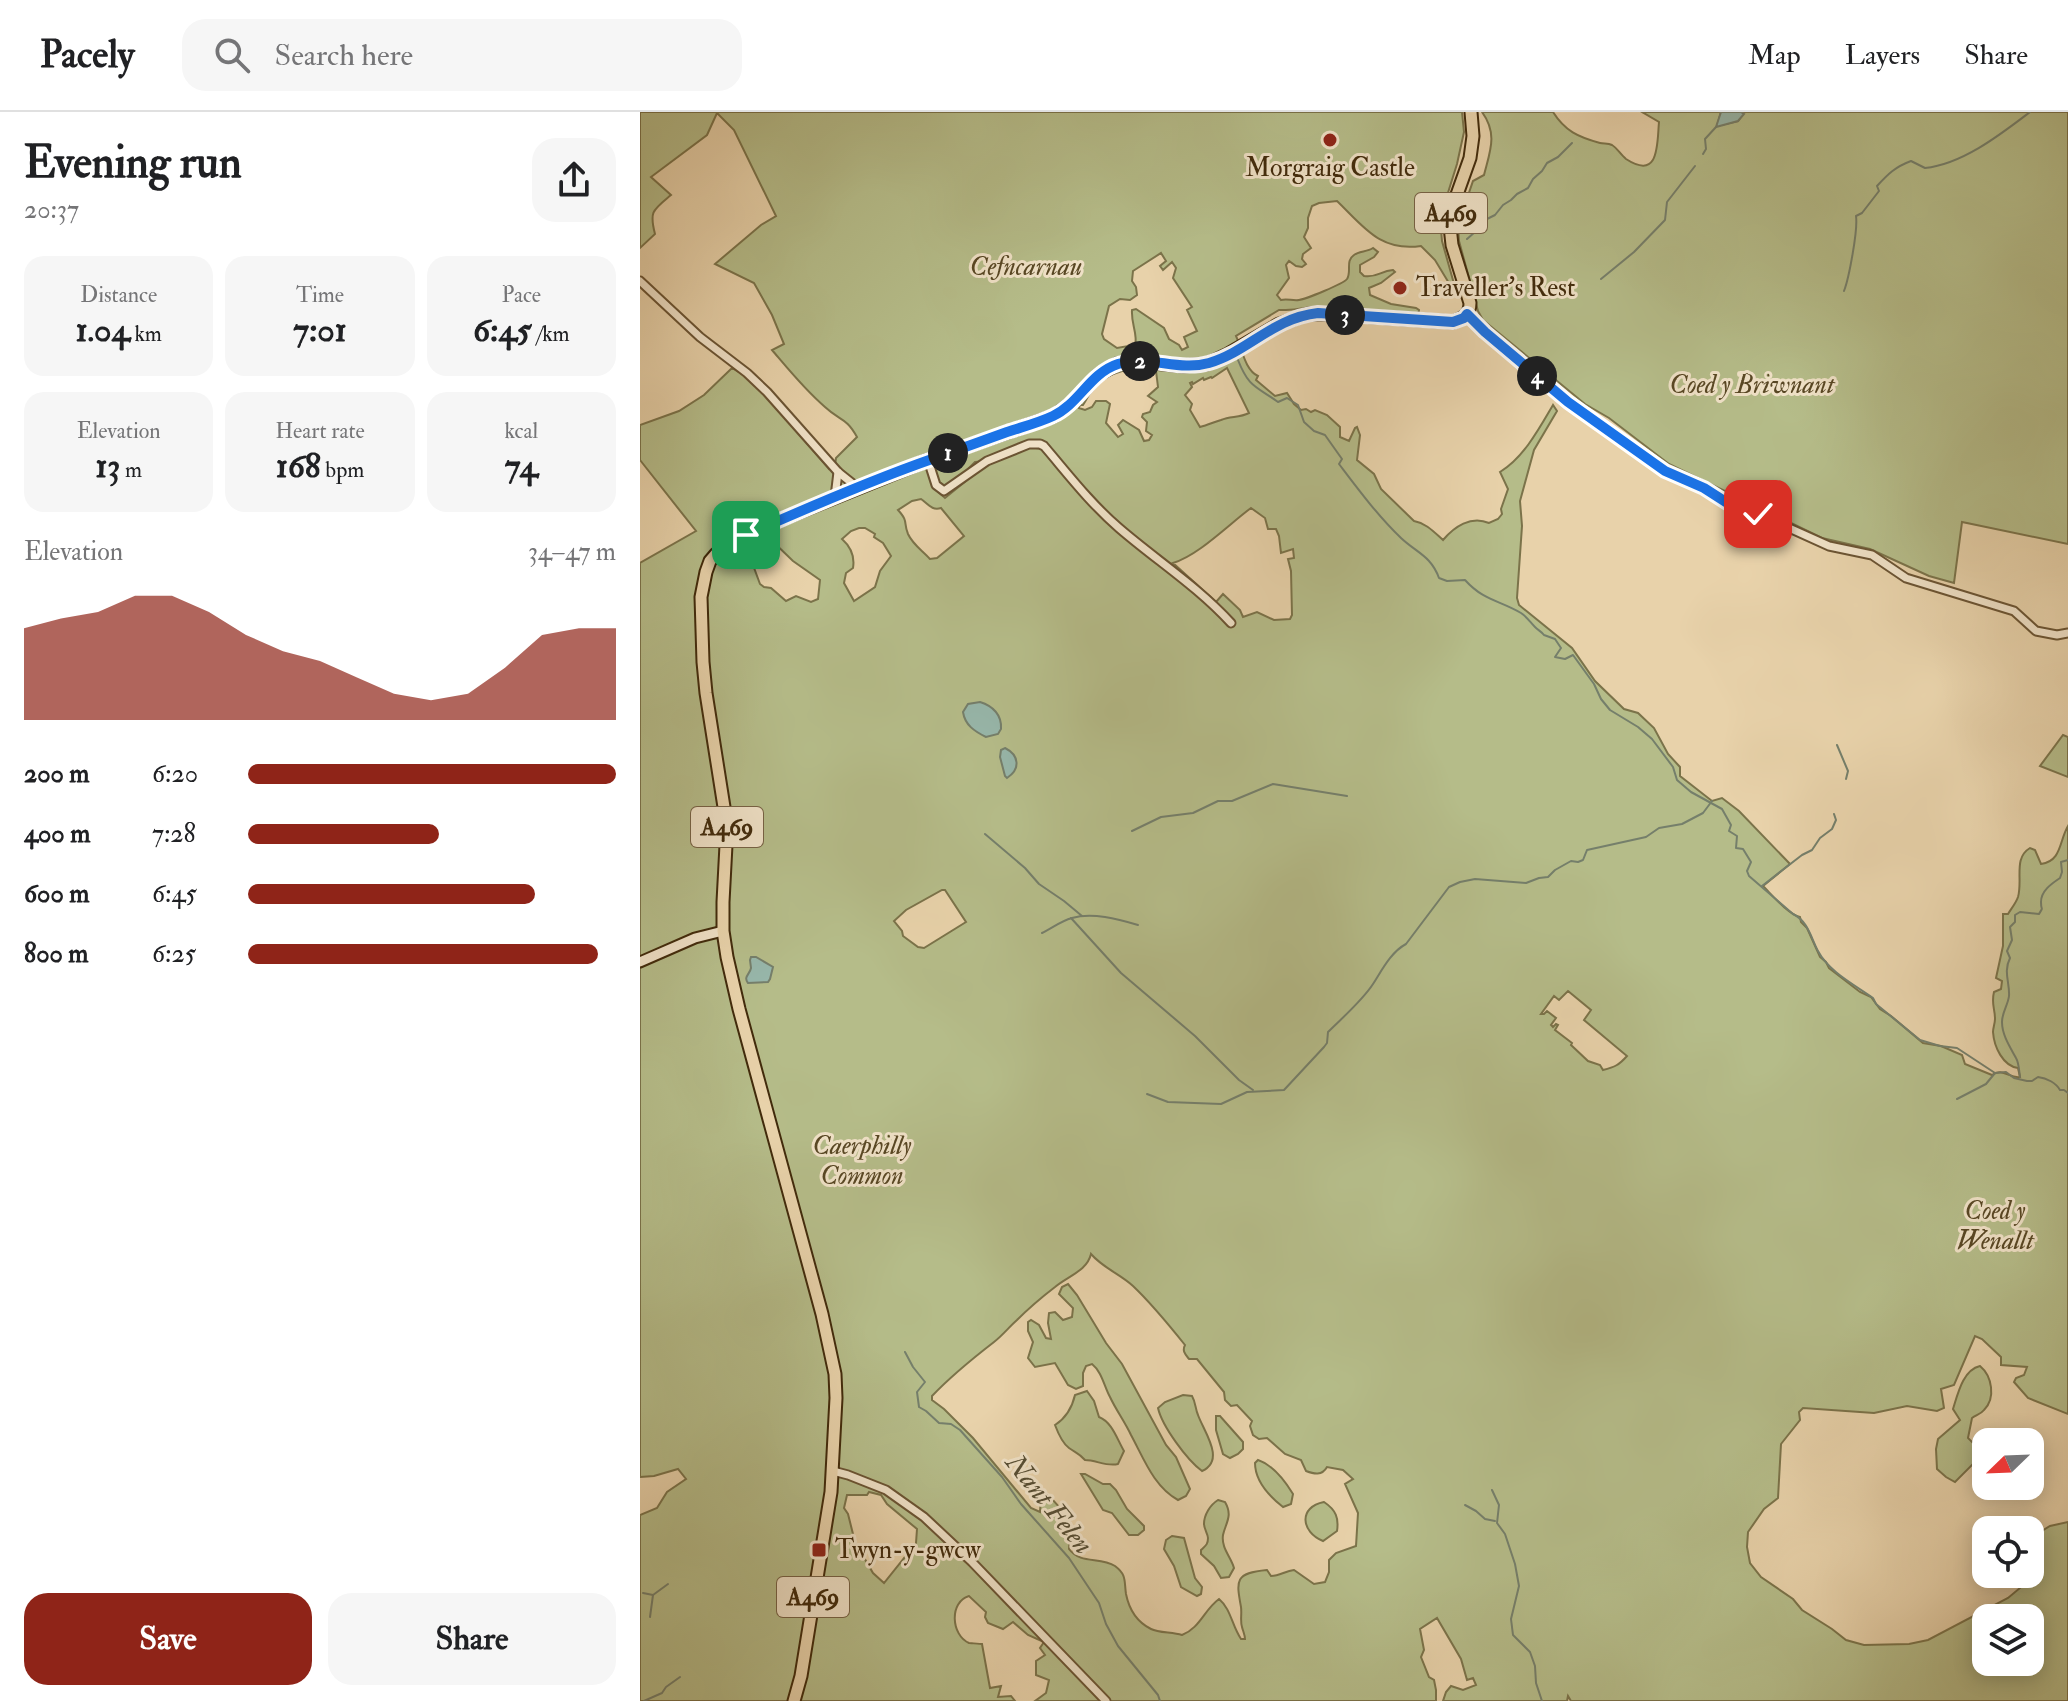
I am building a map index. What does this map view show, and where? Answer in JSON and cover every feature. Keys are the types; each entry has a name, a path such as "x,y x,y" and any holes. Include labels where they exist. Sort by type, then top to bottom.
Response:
{"main road":[{"name":"A469","path":"794,1701 801,1676 827,1518 833,1471 836,1398 831,1350 727,957 723,931 727,826 703,662 701,597 706,572 716,554 732,542 928,460 1054,416 1111,366 1143,361 1183,366 1207,364 1279,324 1308,314 1453,322 1464,318 1470,303 1452,245 1449,217 1470,158 1473,136 1471,112"},
{"path":"640,962 695,938 723,931"}],"street":[{"path":"640,281 700,337 747,373 838,472 858,488"},
{"path":"1467,314 1568,402 1665,471 1704,488 1732,506 1758,514 1829,546 1872,555 1906,578 2014,611 2036,631 2057,635 2068,633"},
{"path":"928,460 936,485 944,491 987,461 1029,444 1044,446 1112,522 1200,591 1231,623"},
{"path":"835,497 838,472"},
{"path":"833,1471 886,1490 924,1517 988,1578 1106,1701"}],"green space":[{"path":"640,112 1462,112 1464,132 1440,218 1442,241 1458,298 1435,260 1421,246 1407,247 1384,241 1374,236 1337,201 1319,203 1312,206 1308,218 1304,237 1311,248 1303,254 1306,264 1296,266 1289,261 1286,265 1289,278 1277,295 1281,300 1303,299 1344,281 1348,276 1351,257 1373,248 1378,252 1360,265 1360,272 1369,276 1395,272 1369,288 1370,295 1391,304 1416,308 1419,310 1418,316 1312,307 1279,310 1236,336 1247,364 1258,376 1256,380 1275,396 1287,393 1301,410 1315,410 1327,415 1340,427 1340,437 1349,441 1357,427 1360,435 1357,460 1374,474 1381,489 1414,521 1443,540 1469,521 1489,523 1498,519 1508,489 1500,472 1524,451 1553,405 1557,411 1534,450 1520,501 1519,605 1572,648 1595,681 1624,709 1638,713 1654,728 1668,754 1680,767 1680,776 1712,801 1722,798 1739,811 1790,864 1763,886 1786,909 1800,917 1829,968 1871,997 1880,1009 1923,1043 1941,1046 1962,1055 1965,1064 1992,1075 1999,1072 2020,1077 2018,1068 2008,1064 2000,1055 1993,1032 1993,996 2001,989 2002,981 1996,978 2003,946 2003,914 2008,914 2018,897 2020,863 2025,852 2030,848 2035,850 2041,864 2053,859 2068,826 2068,1414 2028,1398 2014,1382 2024,1375 2027,1367 2001,1365 2001,1357 1975,1336 1954,1385 1941,1389 1944,1408 1937,1411 1907,1406 1874,1413 1803,1408 1799,1412 1800,1420 1781,1444 1778,1498 1764,1509 1748,1532 1747,1547 1750,1563 1761,1577 1846,1640 1864,1645 1909,1644 1928,1640 1972,1617 1972,1676 2044,1676 2044,1604 1997,1604 2020,1588 2044,1588 2044,1530 2068,1522 2068,1701 1571,1701 1568,1696 1567,1701 1443,1701 1451,1686 1463,1690 1476,1685 1473,1678 1467,1680 1461,1659 1437,1618 1420,1629 1424,1650 1421,1657 1429,1677 1434,1680 1436,1701 1035,1701 1046,1693 1049,1680 1036,1675 1036,1661 1045,1655 1040,1648 1044,1642 1028,1635 1013,1622 1003,1629 988,1623 986,1612 969,1596 955,1611 959,1633 969,1643 982,1644 990,1688 1001,1686 998,1697 1011,1696 1015,1701 640,1701 640,1515 657,1508 667,1492 686,1479 678,1469 640,1477 640,563 696,531 640,460 640,425 679,411 704,395 732,368 747,377 774,405 829,469 857,437 846,422 797,380 772,350 784,344 754,283 715,264 776,216 734,130 717,113 707,135 651,177 671,195 654,212 655,234 640,248","holes":["1161,253 1166,261 1160,266 1163,270 1172,262 1176,268 1173,278 1192,307 1187,310 1197,331 1184,337 1188,347 1182,350 1169,339 1164,328 1136,309 1132,310 1136,340 1134,352 1128,346 1117,348 1104,339 1102,334 1109,306 1120,299 1130,300 1137,295 1132,281 1133,271","1133,368 1156,371 1158,387 1148,396 1157,402 1142,417 1147,422 1146,431 1152,435 1144,441 1139,430 1123,420 1118,425 1123,434 1118,437 1106,423 1110,404 1106,401 1096,401 1085,410 1079,408 1098,383 1117,372","1227,368 1249,413 1200,427 1190,410 1192,404 1185,395 1192,387 1190,383","1040,444 1105,516 1102,517 1042,449 1030,447","1027,448 982,468 945,498 935,489 940,483 945,486 975,462","921,499 933,508 941,508 964,536 937,558 930,559 910,538 905,520 898,510","1251,508 1265,518 1268,529 1276,529 1281,553 1293,549 1294,558 1288,559 1291,571 1290,619 1274,620 1257,612 1243,617 1223,594 1216,602 1173,563 1193,553","865,528 875,534 874,537 883,543 891,556 880,571 875,587 854,601 844,583 846,573 853,568 852,552 842,539 851,531","762,534 766,535 793,561 820,580 818,599 811,602 796,596 786,601 771,588 760,584 753,565 753,549 756,539","945,890 966,922 924,948 903,936 894,921 906,910","1568,991 1591,1010 1584,1020 1627,1056 1603,1070 1600,1065 1588,1061 1555,1030 1558,1025 1551,1025 1556,1018 1547,1011 1541,1014 1554,996 1559,1000","1091,1254 1133,1286 1154,1307 1185,1345 1184,1351 1189,1359 1197,1359 1224,1392 1225,1400 1231,1406 1237,1405 1252,1421 1253,1435 1259,1439 1267,1438 1285,1454 1301,1460 1306,1471 1320,1473 1327,1467 1343,1470 1353,1479 1345,1484 1358,1513 1356,1546 1336,1553 1329,1560 1325,1582 1314,1584 1294,1570 1274,1576 1267,1570 1243,1576 1238,1590 1245,1639 1241,1639 1219,1599 1193,1628 1182,1635 1146,1626 1132,1610 1122,1572 1109,1563 1074,1554 1069,1549 1065,1519 1053,1500 1047,1495 1041,1496 1040,1512 1031,1508 973,1438 932,1400 932,1396 947,1381 1089,1260","869,1492 881,1495 887,1504 917,1529 916,1543 884,1583 873,1573 855,1542 844,1508 847,1495 867,1495"]},
{"name":"Coed y Briwnant","path":"1482,112 1553,112 1562,124 1579,136 1612,145 1626,159 1637,165 1645,165 1651,162 1657,149 1659,122 1642,112 1721,112 1717,126 1738,121 1743,114 1741,112 2068,112 2068,544 1962,522 1954,583 1929,576 1870,549 1822,538 1669,464 1609,418 1585,404 1483,320 1478,311 1459,241 1458,225 1473,181 1484,175 1490,150 1490,128"},
{"path":"2063,735 2068,737 2068,777 2040,766"},
{"path":"1068,1284 1122,1364 1166,1445 1176,1457 1190,1489 1186,1496 1178,1500 1156,1480 1112,1402 1101,1375 1092,1364 1086,1366 1083,1373 1083,1386 1076,1389 1068,1385 1055,1363 1035,1367 1028,1358 1033,1342 1028,1322 1031,1320 1039,1325 1046,1338 1051,1339 1049,1313 1055,1312 1063,1320 1072,1317 1073,1308 1059,1294 1062,1287"},
{"path":"1980,1366 1987,1375 1991,1387 1990,1399 1984,1410 1972,1418 1968,1438 1972,1442 1972,1465 1955,1482 1937,1469 1936,1449 1938,1439 1960,1420 1953,1409 1965,1377"},
{"path":"1087,1391 1099,1417 1111,1427 1124,1451 1118,1464 1085,1460 1062,1441 1057,1431 1055,1425 1068,1412 1075,1395"},
{"path":"1183,1395 1192,1396 1213,1453 1209,1466 1202,1471 1176,1442 1158,1408"},
{"path":"1216,1416 1220,1416 1243,1442 1243,1449 1230,1458 1223,1454 1216,1430"},
{"path":"1258,1460 1274,1470 1286,1484 1293,1494 1291,1504 1283,1507 1264,1488 1257,1476 1255,1463"},
{"path":"1081,1474 1110,1484 1144,1530 1138,1535 1129,1535 1112,1513 1103,1510"},
{"path":"1218,1500 1225,1502 1228,1511 1223,1540 1234,1568 1229,1577 1221,1578 1201,1554 1208,1540 1205,1517"},
{"path":"1324,1502 1334,1511 1338,1526 1337,1531 1323,1541 1310,1532 1306,1514"},
{"path":"1172,1536 1184,1538 1195,1578 1202,1587 1201,1594 1197,1596 1181,1587 1164,1549 1166,1540"}],"shaded area":[{"path":"1721,112 1744,114 1738,121 1716,127"},
{"path":"980,702 998,715 1001,729 998,734 986,737 966,721 963,712 968,704"},
{"path":"1005,748 1013,754 1016,762 1015,770 1007,778 1000,757 1001,750"},
{"path":"751,957 773,967 768,982 748,983 746,979 751,968"}],"waterway":[{"path":"1844,291 1853,254 1856,216 1879,191 1877,186 1885,178 1911,161 1925,168 1953,161 1981,147 2030,112"},
{"path":"1703,154 1705,139 1716,127"},
{"path":"1467,239 1483,221 1528,188 1547,163 1572,143"},
{"path":"1601,279 1634,252 1665,220 1667,202 1695,166"},
{"path":"1238,360 1246,376 1259,389 1278,402 1287,398 1298,405 1304,422 1325,435 1342,459 1339,464 1368,502 1401,538 1428,560 1439,578 1465,580 1485,596 1521,613 1544,635 1555,639 1561,648 1555,657 1565,659 1573,655 1610,710 1652,739 1673,767 1677,780 1691,792 1722,809 1731,825 1729,831 1737,836 1736,848 1743,849 1751,862 1747,871 1749,876 1802,921 1823,959 1835,972 1873,998 1876,1004 1920,1040 1957,1048 1995,1073 2006,1072 2027,1081 2045,1078 2068,1093"},
{"path":"1837,745 1848,771 1846,779"},
{"path":"1132,831 1161,817 1193,813 1218,801 1232,801 1273,784 1347,796"},
{"path":"1147,1094 1168,1102 1221,1104 1247,1092 1284,1090 1324,1047 1328,1032 1363,997 1391,956 1406,944 1449,887 1475,879 1526,883 1548,877 1571,861 1583,860 1587,850 1646,837 1659,828 1682,824 1703,813 1712,801"},
{"path":"1762,886 1812,850 1820,838 1832,829 1836,820 1834,814"},
{"path":"985,834 1039,884 1082,916"},
{"path":"2020,1077 2018,1062 2002,1027 2009,996 2007,973 2010,958 2007,951 2012,940 2010,927 2015,922 2015,915 2020,912 2039,914 2043,894 2060,878 2061,862 2068,860"},
{"path":"1042,933 1080,916 1105,917 1138,925"},
{"path":"1071,918 1121,973 1253,1090"},
{"path":"1957,1099 1986,1084 1995,1073"},
{"name":"Nant Felen","path":"905,1352 925,1382 917,1392 919,1407 939,1423 951,1424 960,1430 1069,1558 1099,1603 1118,1646 1160,1701"},
{"path":"1492,1490 1499,1505 1497,1523 1505,1534 1519,1586 1511,1619 1513,1635 1530,1652 1542,1701"},
{"path":"1465,1505 1485,1519 1495,1521"},
{"path":"650,1617 653,1595 668,1584"},
{"path":"643,1593 653,1595"},
{"path":"644,1701 662,1693 680,1677"}],"place":[{"name":"Morgraig Castle","path":"1330,140"},
{"name":"Traveller's Rest","path":"1400,288"},
{"name":"Twyn-y-gwcw","path":"819,1550"}],"route":[{"path":"746,535 928,460 1054,416 1111,366 1134,361 1176,366 1207,364 1279,324 1298,316 1318,313 1437,322 1453,322 1467,314 1568,402 1665,471 1704,488 1732,506 1758,514"}],"park label":[{"name":"Cefncarnau","path":"1026,267"},
{"name":"Caerphilly Common","path":"862,1161"},
{"name":"Coed y Wenallt","path":"1995,1226"}]}
